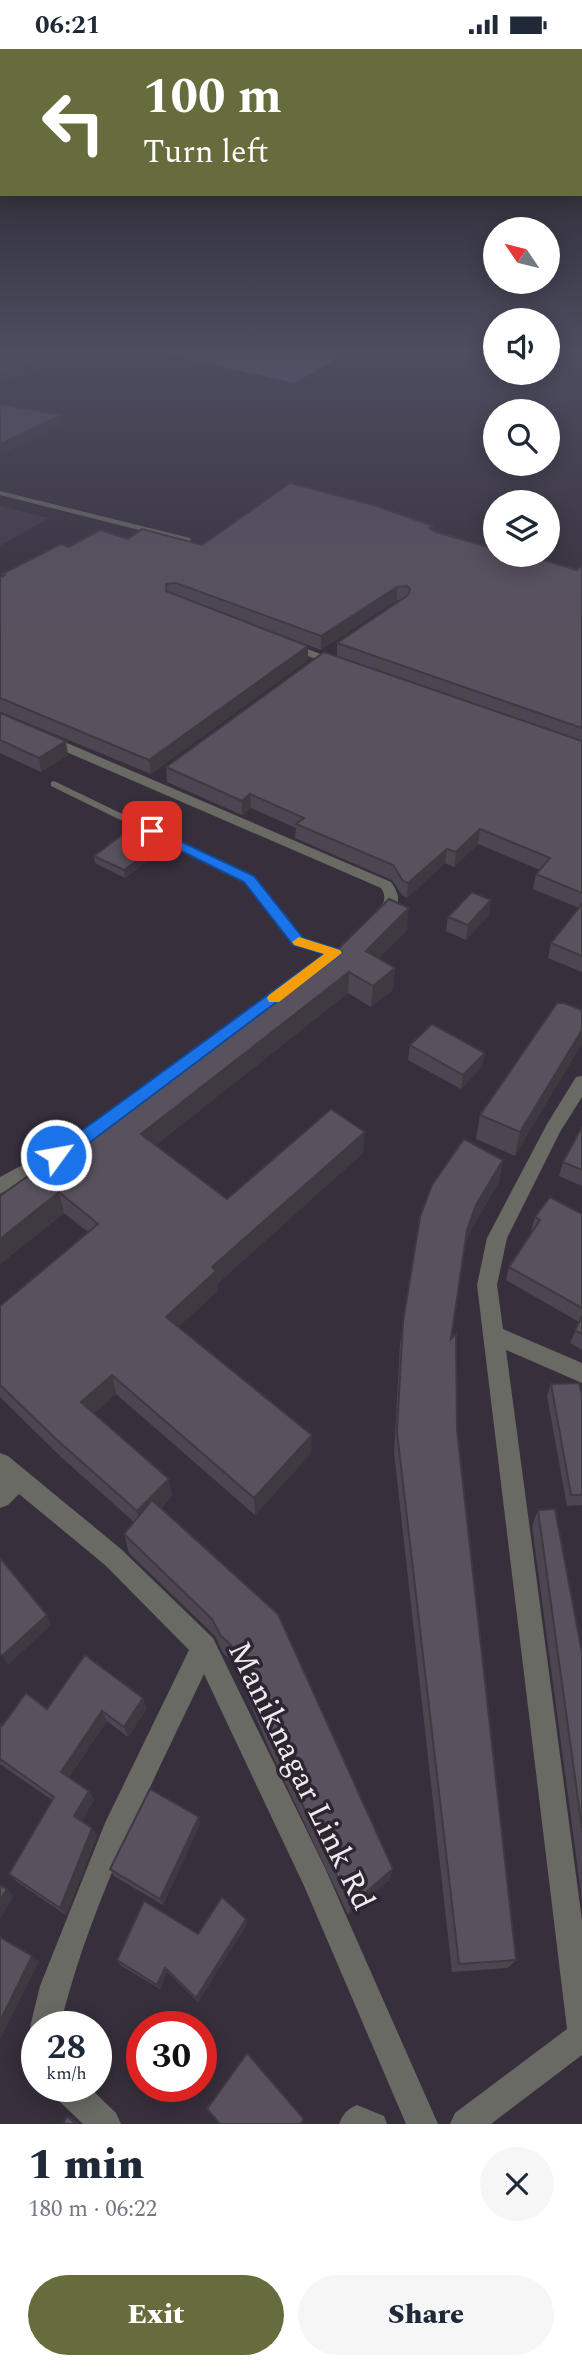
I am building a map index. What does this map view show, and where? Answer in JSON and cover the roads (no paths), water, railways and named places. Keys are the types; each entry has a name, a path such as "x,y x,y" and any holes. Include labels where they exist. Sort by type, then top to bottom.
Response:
{"street":[{"path":"272,639 348,667"},
{"path":"25,729 156,780 386,885 392,894 391,906 363,929"},
{"path":"314,969 340,949"},
{"path":"0,1186 75,1145 249,1017"},
{"path":"466,2124 582,2034 487,1285 497,1238 553,1129 582,1082"},
{"path":"494,1335 582,1373"},
{"name":"Maniknagar Link Rd","path":"6,1480 113,1557 204,1647 315,1878 422,2124"},
{"path":"49,2011 55,1986 119,1823 204,1647"},
{"path":"82,2102 105,2124"}],"lane":[{"path":"0,493 187,540"},
{"path":"54,784 249,879 298,942 340,949"},
{"path":"351,2124 357,2116 376,2124"}]}
